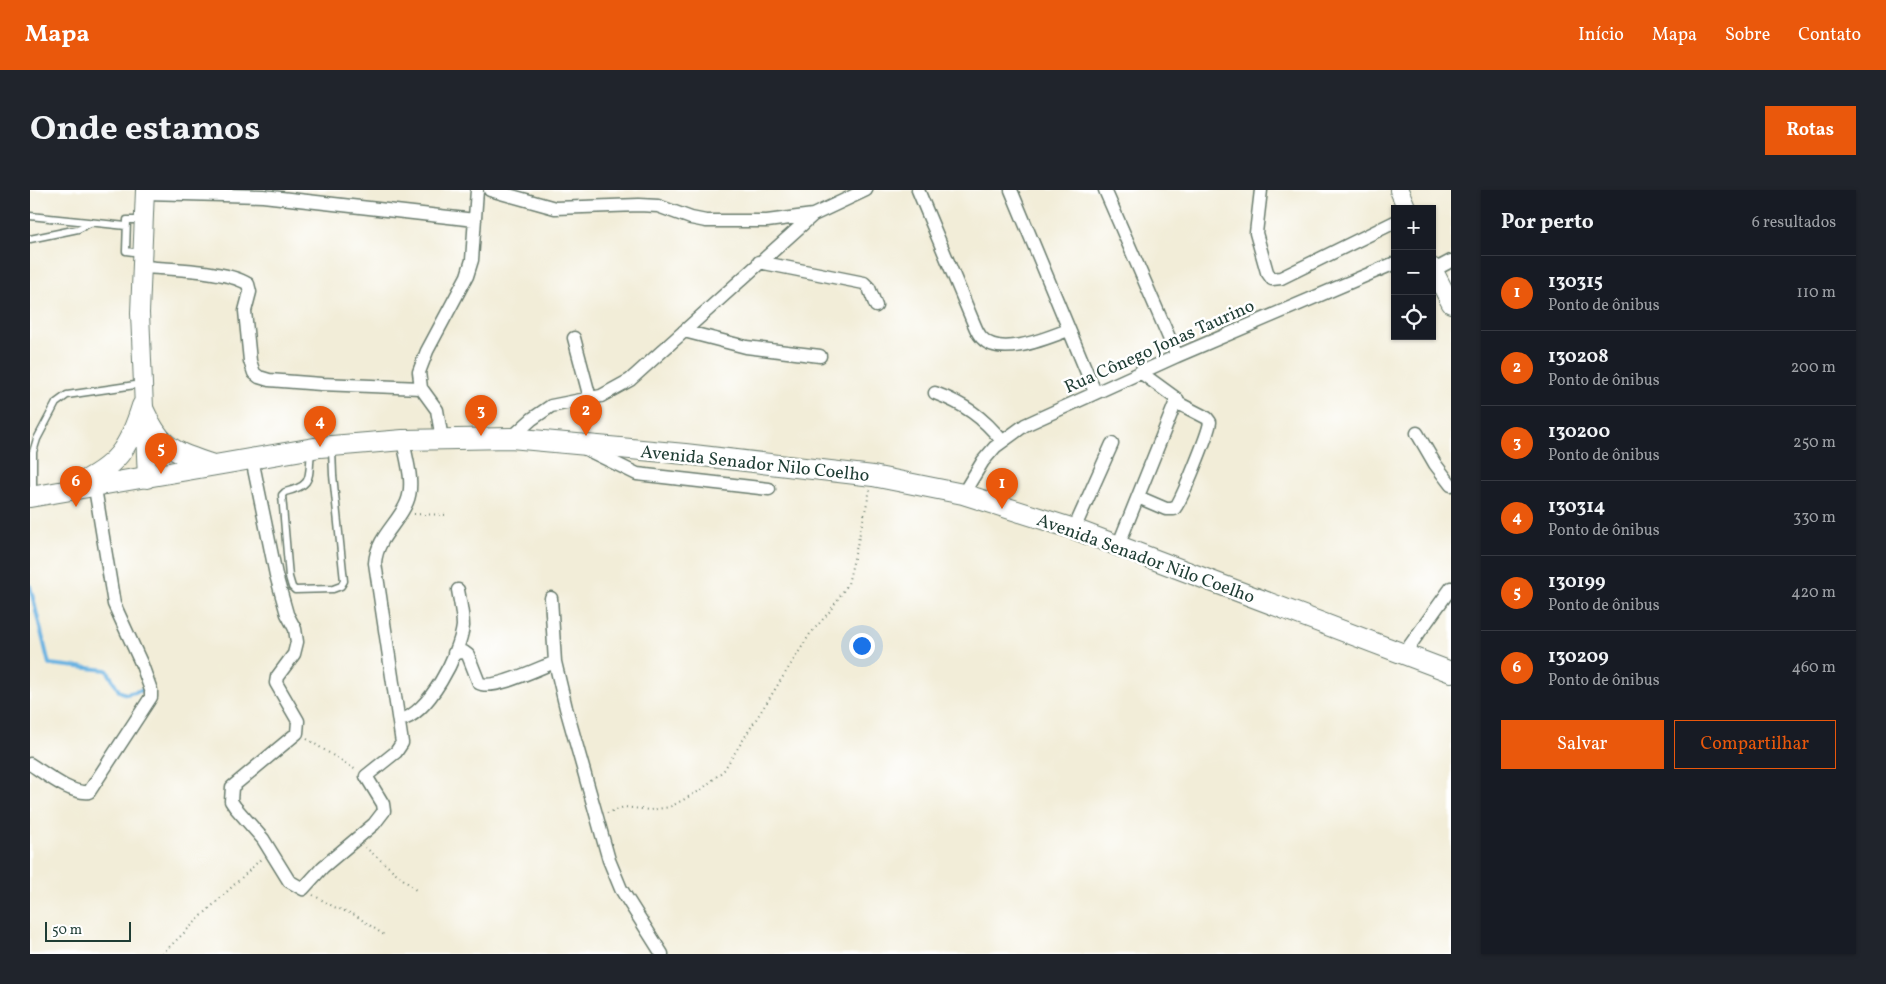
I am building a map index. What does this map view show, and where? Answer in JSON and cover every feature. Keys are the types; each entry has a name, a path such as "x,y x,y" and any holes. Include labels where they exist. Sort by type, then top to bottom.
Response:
{"main road":[{"path":"142,406 152,428 165,445 184,456 215,466"},
{"path":"53,494 96,476 110,466 127,446 142,406"},
{"name":"Avenida Senador Nilo Coelho","path":"31,497 95,488 311,448 402,440 511,438 873,476 963,494 1074,529 1451,672"}],"street":[{"path":"442,440 437,410 421,388 419,372 427,351 467,276 472,260 478,190"},
{"path":"490,190 555,208 658,206 691,218 706,221 767,221 813,215"},
{"path":"511,438 532,418 551,406 601,396 630,380 813,215 866,190"},
{"path":"918,190 970,316 981,338 990,344 1016,346 1068,330"},
{"path":"1011,190 1095,392"},
{"path":"1105,190 1177,356"},
{"path":"1262,190 1256,233 1272,279 1281,278 1391,224"},
{"path":"1399,190 1405,205"},
{"path":"147,478 142,406 142,260 145,192 263,193 475,220"},
{"path":"142,260 239,279 248,284 250,292 245,311 250,362 254,373 259,376 269,380 321,384 421,388"},
{"path":"1436,267 1451,261"},
{"path":"759,262 864,283 869,288 876,306"},
{"name":"Rua Cônego Jonas Taurino","path":"963,494 983,461 1002,441 1025,425 1140,372 1391,266"},
{"path":"1436,274 1451,304"},
{"path":"684,330 746,348 820,356"},
{"path":"574,338 590,398"},
{"path":"1138,497 1166,509 1174,509 1179,504 1210,422 1207,418 1176,402 1173,395 1140,372"},
{"path":"935,393 972,410 1002,441"},
{"path":"1118,546 1176,402"},
{"path":"1416,433 1434,464 1451,485"},
{"path":"252,459 276,575 287,614 295,629 297,642 294,654 277,677 276,683 298,721 296,733 232,787 230,794 235,807 270,850 289,881 303,889 374,824 384,808 366,776 400,746 402,739 375,563 376,551 386,532 407,502 410,485 402,440"},
{"path":"577,444 637,474 769,489"},
{"path":"1074,529 1112,444"},
{"path":"30,764 73,789 83,793 89,792 151,697 151,690 142,664 114,604 95,488"},
{"path":"1403,654 1451,588"},
{"path":"400,720 408,718 426,702 439,683 454,653 463,625 458,590"},
{"path":"551,598 555,662 566,708 610,860 621,889 662,954"},
{"path":"454,653 464,652 468,655 479,683 486,686 512,679 555,662"}],"lane":[{"path":"30,216 126,226"},
{"path":"142,260 126,251 126,226 128,220 144,220"},
{"path":"30,239 78,229 92,223"},
{"path":"31,497 33,452 56,403 67,395 142,384"},
{"path":"311,448 306,484 302,488 285,492 282,496 289,577 295,590 333,589 341,586 344,581 332,446"}],"path":[{"path":"598,816 624,807 650,810 670,807 701,790 724,770 810,634 830,611 848,584 873,476"},
{"path":"400,514 449,515"},
{"path":"296,733 366,776"},
{"path":"356,839 417,891"},
{"path":"162,954 270,850"},
{"path":"303,889 334,907 355,915 384,935"}],"waterway":[{"path":"30,586 49,664 107,670 119,691 126,694 148,689"}],"place":[{"name":"130200","path":"481,436"},
{"name":"130208","path":"586,436"},
{"name":"130314","path":"320,447"},
{"name":"130199","path":"161,474"},
{"name":"130209","path":"76,507"},
{"name":"130315","path":"1002,509"}]}
